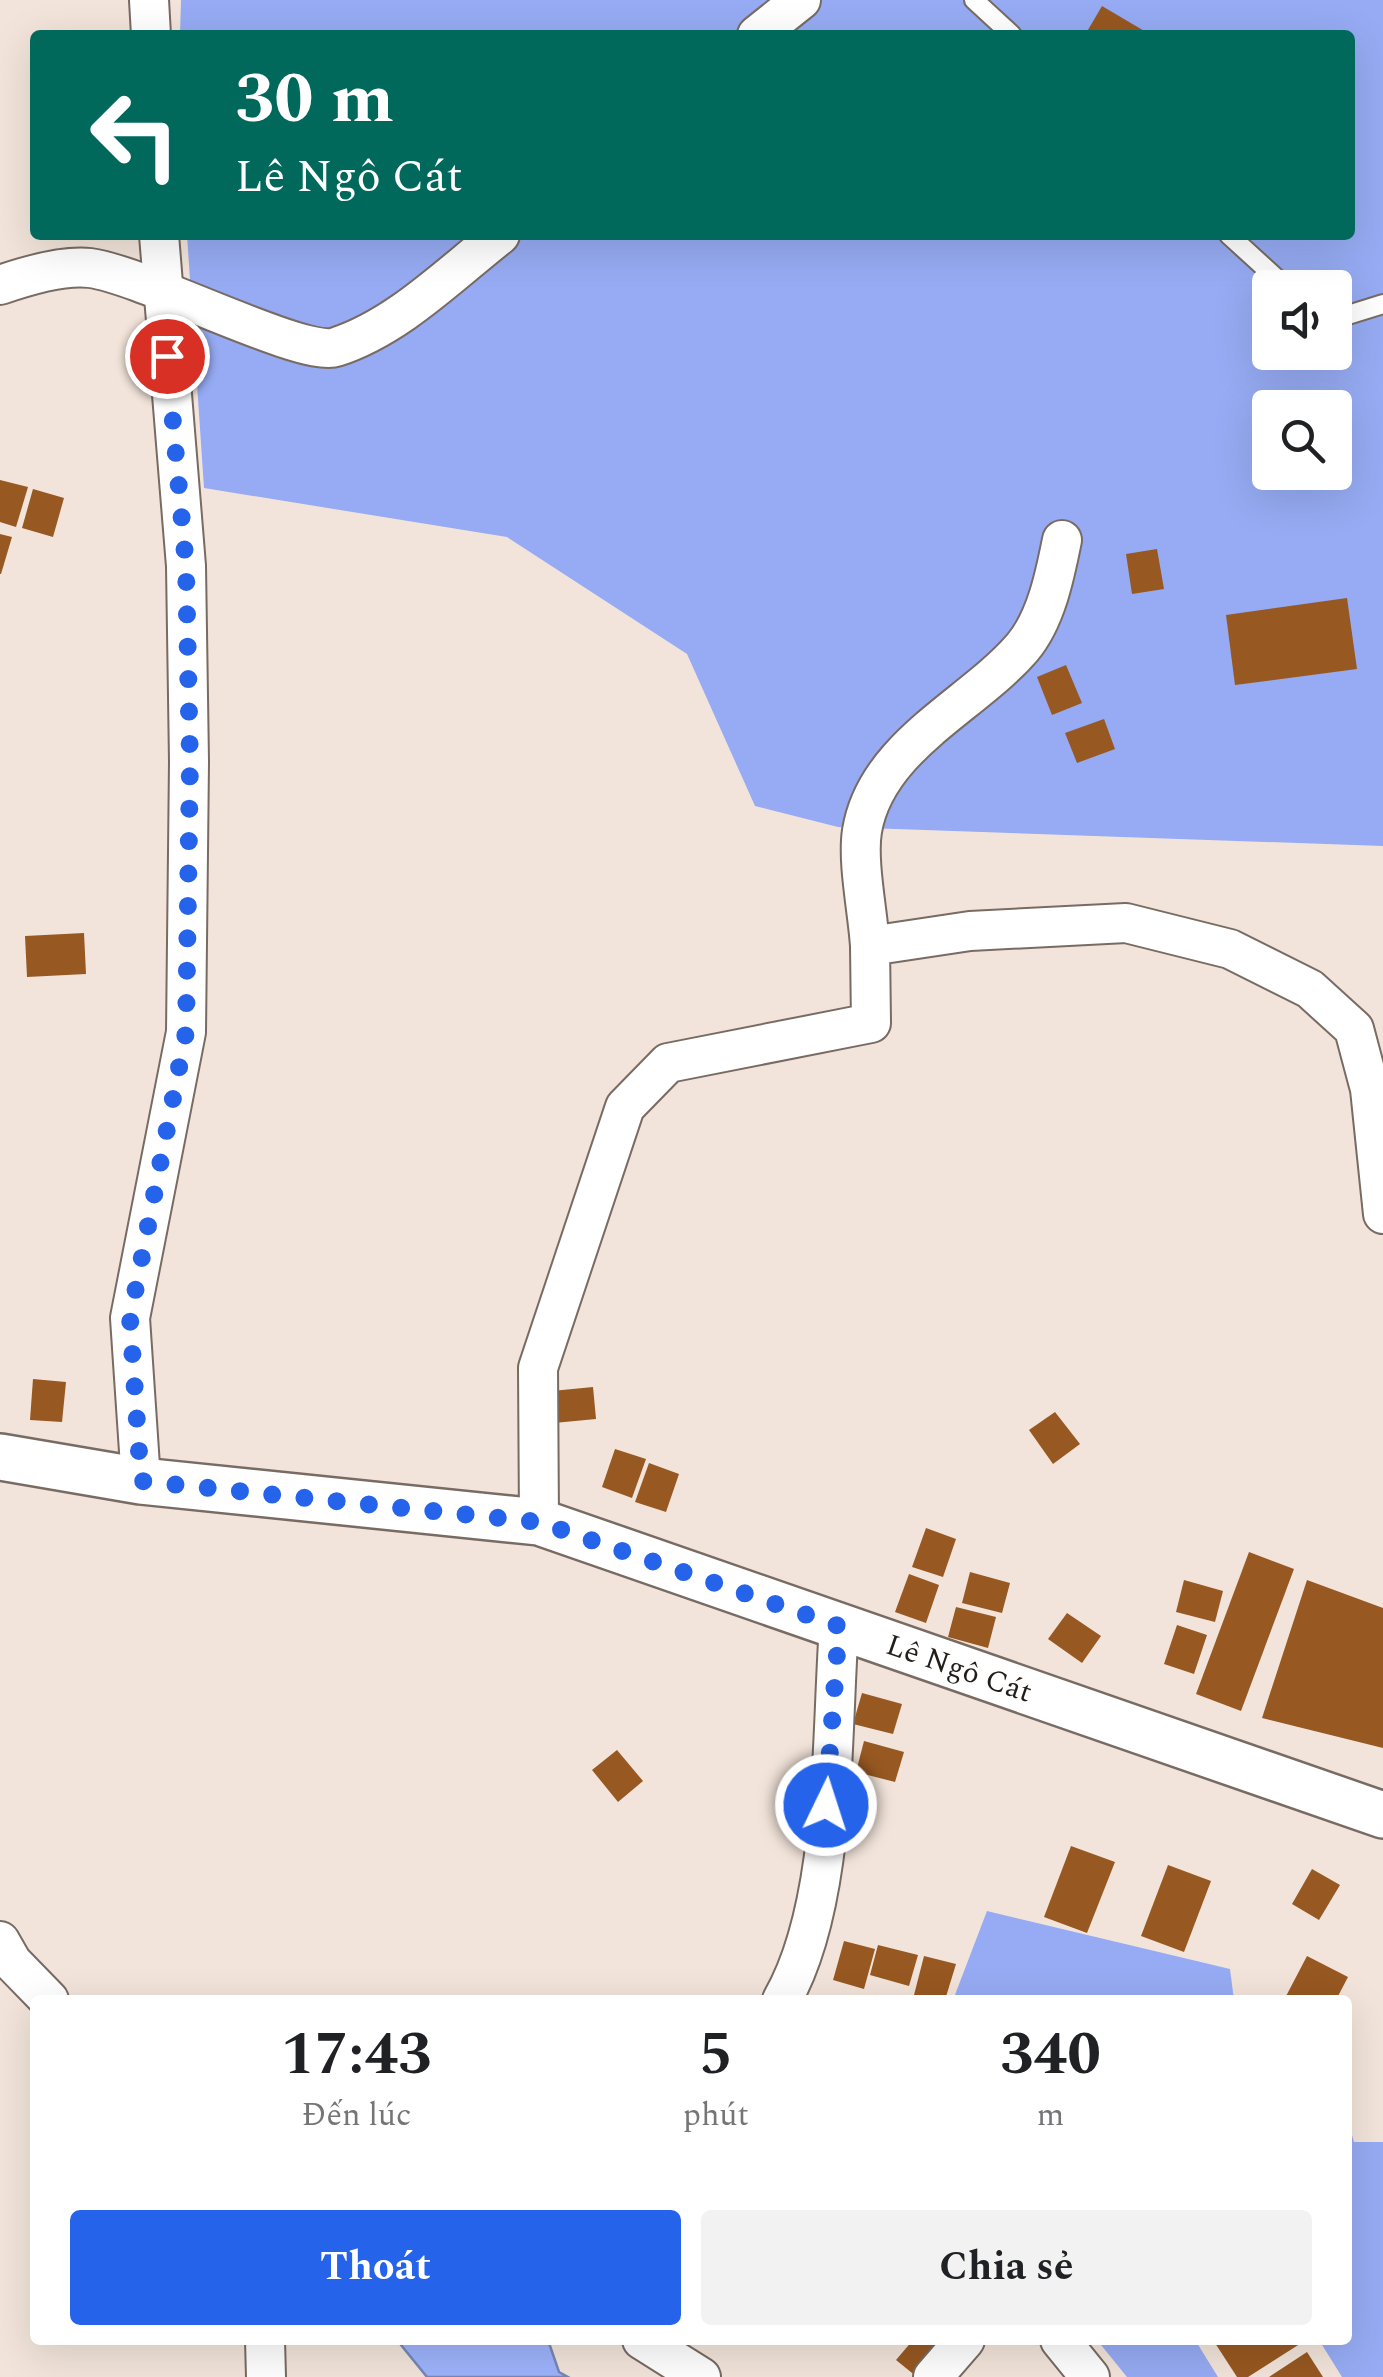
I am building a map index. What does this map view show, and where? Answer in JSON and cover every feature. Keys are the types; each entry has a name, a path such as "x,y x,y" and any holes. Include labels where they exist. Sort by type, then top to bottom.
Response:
{"street":[{"path":"150,0 151,30"},
{"path":"763,30 802,0"},
{"path":"141,1481 130,1318 186,1032 190,762 186,566 159,240"},
{"path":"0,284 88,268 161,286 300,343 333,349 393,318 494,240"},
{"path":"539,1522 538,1368 625,1107 668,1063 871,1022 862,831 880,786 928,728 1023,646 1053,585 1062,540"},
{"path":"870,946 970,931 1126,923 1230,948 1310,989 1354,1029 1370,1088 1383,1214"},
{"name":"Lê Ngô Cát","path":"0,1458 141,1481 539,1522 1383,1815"},
{"path":"785,1995 802,1966 821,1877 839,1626"},
{"path":"0,1942 12,1962 45,1995"},
{"path":"265,2345 266,2377"},
{"path":"650,2345 701,2377"},
{"path":"933,2377 961,2345"},
{"path":"1064,2345 1090,2377"}],"lane":[{"path":"974,0 1007,30"},
{"path":"1235,240 1267,270"},
{"path":"1352,314 1383,304"}],"shaded area":[{"path":"181,0 1383,0 1383,846 838,827 755,806 687,654 507,537 204,488 187,240 1355,240 1355,30 180,30"},
{"path":"987,1911 1230,1969 1233,1995 955,1995"},
{"path":"1352,2135 1354,2142 1383,2142 1383,2377 1342,2377 1322,2345 1352,2345"},
{"path":"401,2345 550,2345 559,2372 568,2377 427,2377"},
{"path":"1101,2345 1198,2345 1218,2377 1127,2377"}],"building":[{"path":"1102,6 1143,30 1088,30"},
{"path":"0,480 28,487 16,527 0,522"},
{"path":"33,489 64,498 53,537 22,528"},
{"path":"0,534 12,537 1,574 0,574"},
{"path":"1157,549 1164,589 1132,594 1126,554"},
{"path":"1347,598 1357,669 1235,685 1226,615"},
{"path":"1066,665 1082,703 1052,715 1037,677"},
{"path":"1104,719 1115,749 1077,763 1065,733"},
{"path":"84,933 86,974 27,977 25,936"},
{"path":"33,1379 66,1382 62,1422 30,1420"},
{"path":"593,1387 596,1419 554,1423 552,1391"},
{"path":"1055,1412 1080,1444 1053,1464 1029,1430"},
{"path":"615,1449 646,1459 632,1498 602,1487"},
{"path":"649,1463 679,1474 666,1512 635,1502"},
{"path":"926,1528 956,1539 943,1577 912,1567"},
{"path":"1249,1552 1294,1569 1241,1711 1196,1694"},
{"path":"970,1572 1010,1583 1002,1613 962,1603"},
{"path":"909,1574 939,1585 926,1623 895,1612"},
{"path":"1184,1580 1223,1591 1215,1622 1176,1612"},
{"path":"1307,1580 1383,1608 1383,1748 1262,1718"},
{"path":"956,1607 996,1617 988,1648 948,1637"},
{"path":"1067,1613 1101,1636 1082,1663 1048,1639"},
{"path":"1177,1625 1207,1635 1194,1674 1164,1664"},
{"path":"862,1693 902,1704 893,1734 853,1724"},
{"path":"864,1741 904,1752 895,1782 856,1772"},
{"path":"617,1750 643,1781 618,1802 592,1770"},
{"path":"1071,1846 1115,1862 1087,1933 1044,1917"},
{"path":"1168,1865 1211,1881 1184,1952 1141,1936"},
{"path":"1312,1869 1340,1885 1319,1920 1292,1904"},
{"path":"844,1941 875,1949 864,1989 833,1980"},
{"path":"878,1945 918,1955 909,1986 870,1975"},
{"path":"924,1956 956,1964 947,1995 914,1995"},
{"path":"1307,1956 1348,1977 1339,1995 1287,1995"},
{"path":"909,2345 943,2345 947,2349 917,2377 896,2360"},
{"path":"1216,2345 1298,2345 1248,2377 1237,2377"},
{"path":"1307,2352 1323,2377 1269,2377"}],"route":[{"path":"167,356 186,566 190,762 186,1032 130,1318 141,1481 539,1522 839,1626 826,1805"}]}
